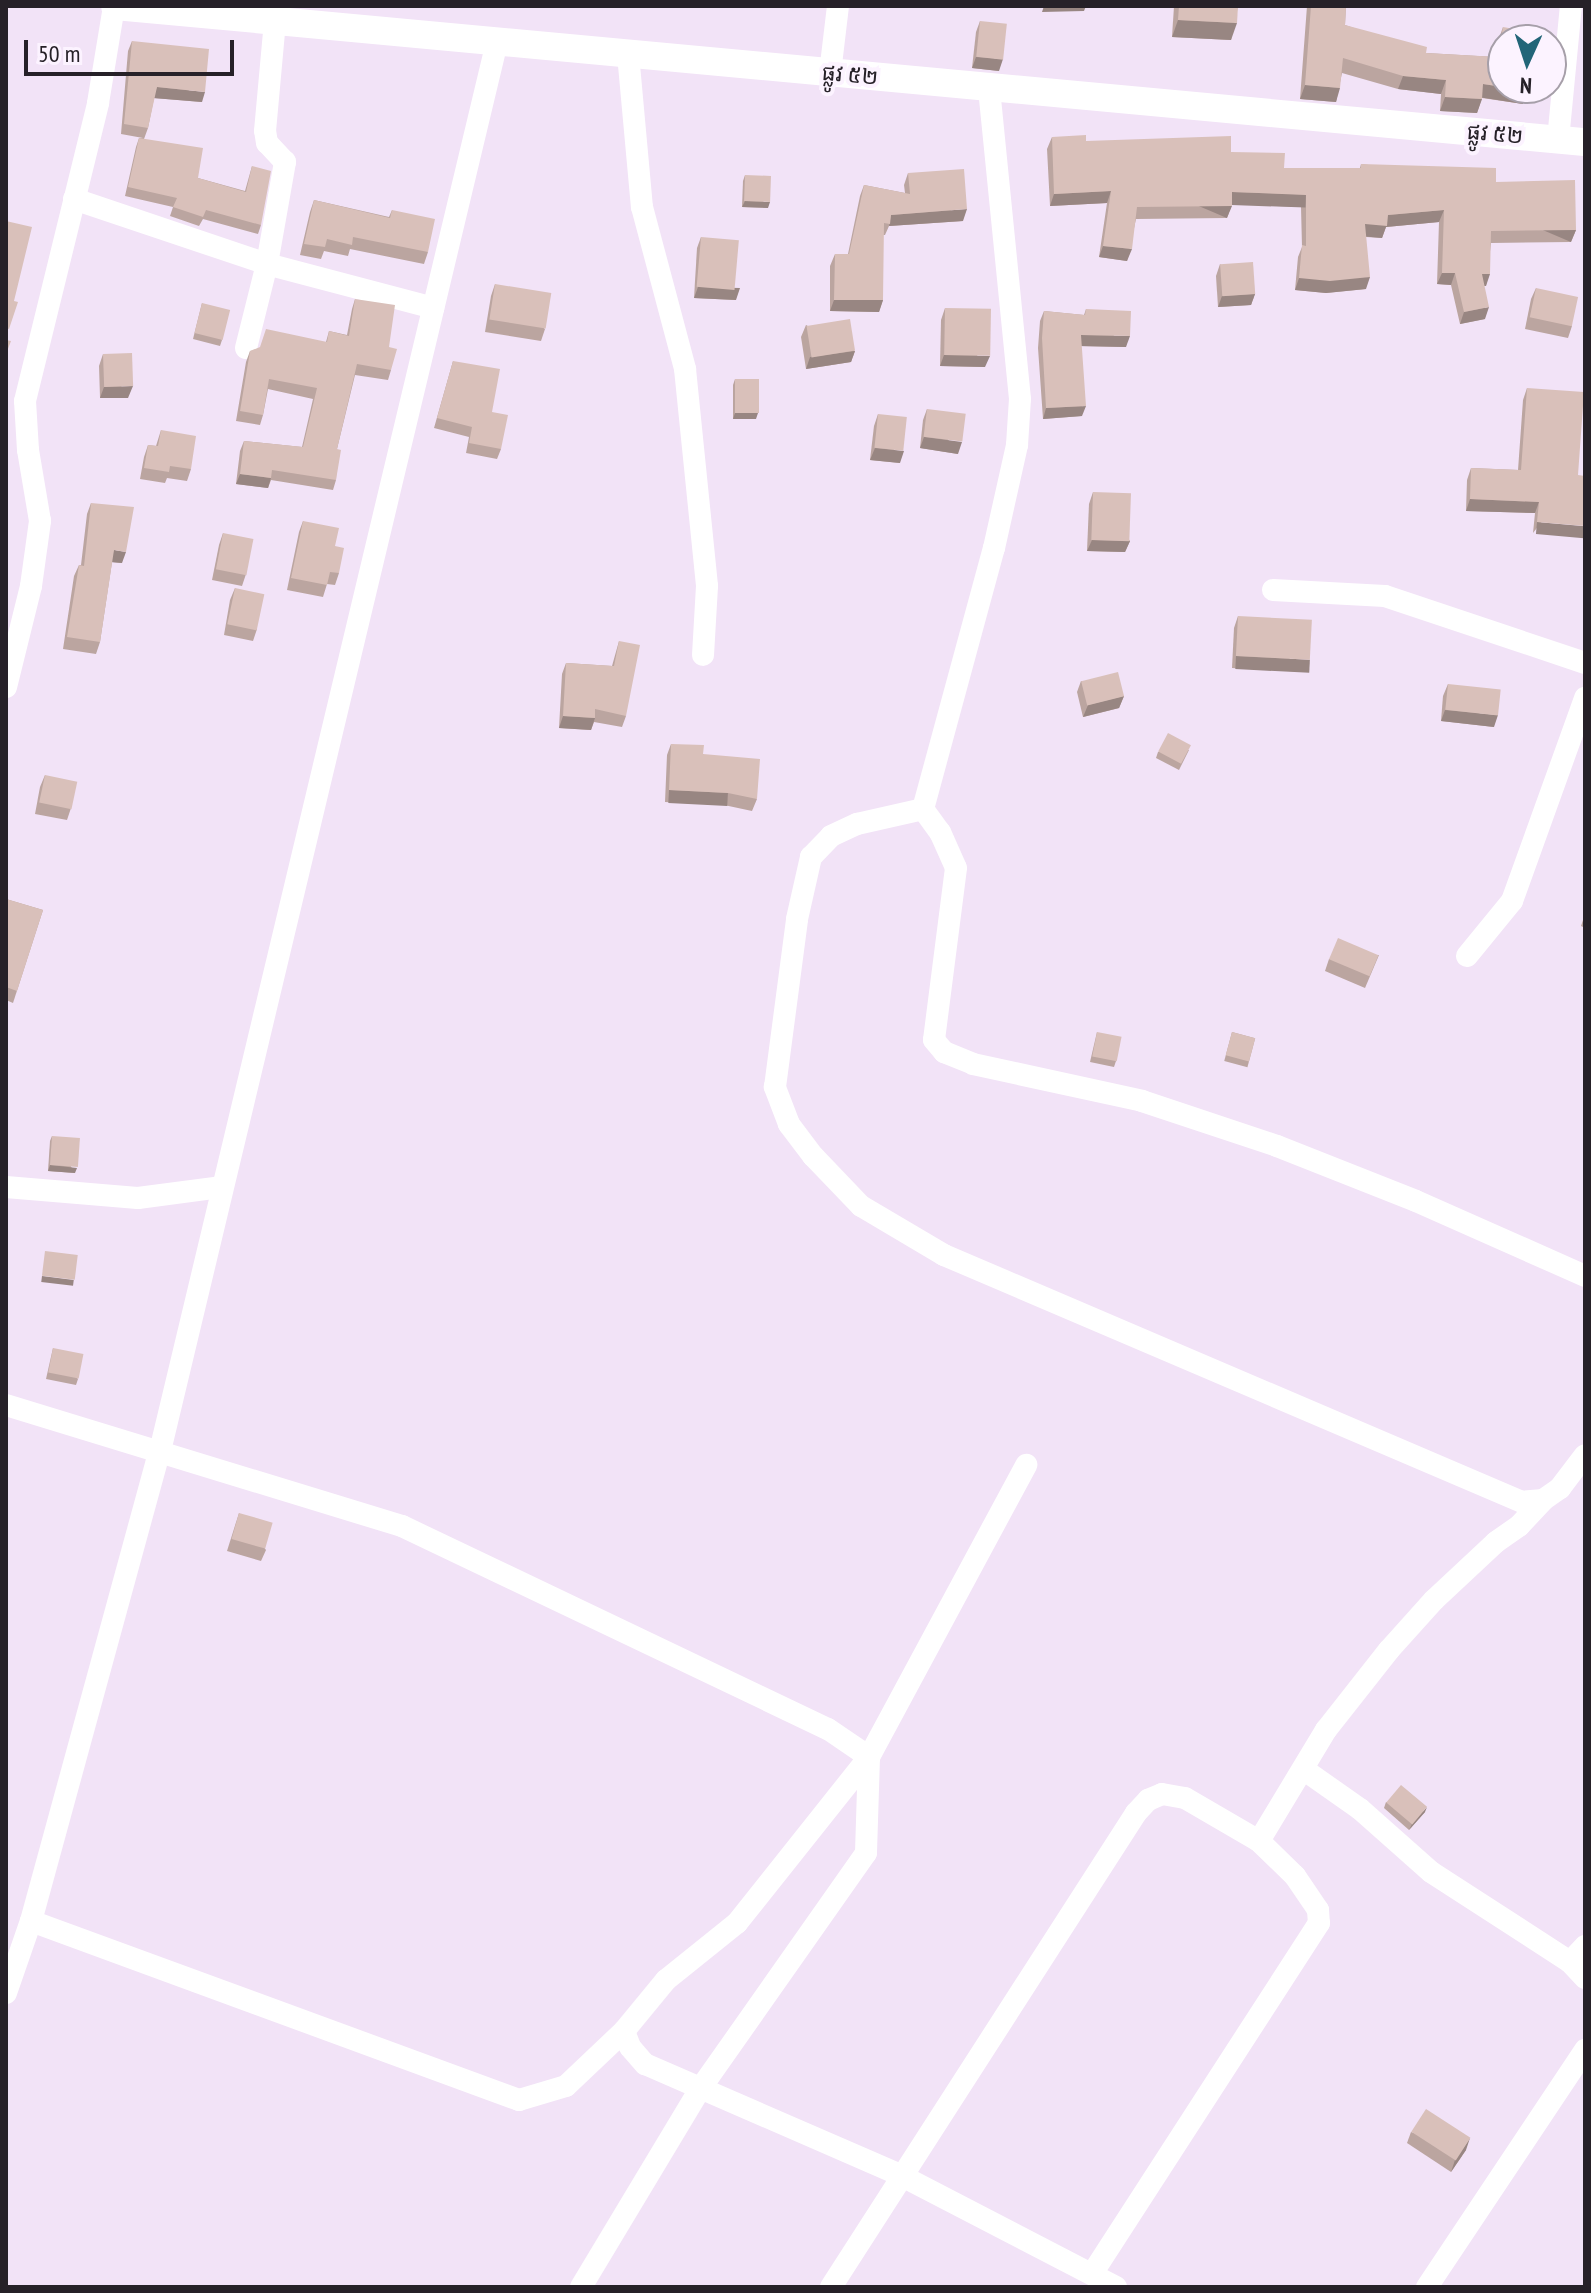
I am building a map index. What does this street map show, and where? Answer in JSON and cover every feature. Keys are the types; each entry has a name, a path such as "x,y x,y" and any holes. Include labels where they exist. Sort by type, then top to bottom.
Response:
{"street":[{"name":"ផ្លូវ ៥២","path":"114,6 1572,141"},
{"path":"6,687 31,586 40,521 17,449 25,401 98,103 114,6"},
{"path":"830,73 838,6"},
{"path":"1571,6 1572,141"},
{"path":"246,348 267,264 285,162 281,154 267,143 265,131 275,21"},
{"path":"6,1993 31,1921 160,1451 497,42"},
{"path":"628,54 642,207 685,369 707,586 703,655"},
{"path":"923,809 994,548 1017,445 1020,399 989,88"},
{"path":"74,199 267,264 433,308"},
{"path":"1273,590 1385,596 1585,663"},
{"path":"1467,956 1512,901 1585,698"},
{"path":"923,809 940,832 956,868 934,1040 944,1052 973,1064 1142,1101 1277,1146 1416,1201 1585,1276"},
{"path":"923,809 857,824 831,836 811,857 797,919 775,1087 789,1124 813,1156 861,1206 944,1255 1522,1502 1543,1500"},
{"path":"6,1187 138,1198 222,1187"},
{"path":"6,1405 402,1526 828,1729 869,1757"},
{"path":"1259,1841 1326,1730 1434,1600 1560,1488 1585,1455"},
{"path":"31,1921 519,2100 566,2086 624,2031 666,1980 737,1923 869,1757 1026,1465"},
{"path":"581,2287 700,2089 866,1853 869,1757"},
{"path":"1303,1769 1360,1809 1431,1872 1580,1962"},
{"path":"831,2287 1148,1800 1162,1794 1185,1798 1259,1841 1295,1876 1318,1910 1319,1923 1312,1939 1093,2273"},
{"path":"624,2031 630,2047 645,2064 902,2176 1116,2287"},
{"path":"1427,2287 1585,2050"}],"building":[{"path":"1179,6 1238,6 1237,23 1178,20"},
{"path":"1311,6 1346,6 1345,25 1427,47 1426,53 1487,56 1487,85 1483,84 1482,99 1445,97 1446,80 1403,76 1343,58 1340,88 1305,85"},
{"path":"980,21 1007,24 1003,60 976,57"},
{"path":"132,41 209,49 205,92 157,87 148,128 124,124"},
{"path":"1086,135 1086,141 1231,136 1231,152 1285,153 1284,168 1361,168 1361,164 1496,168 1496,182 1575,180 1576,230 1491,231 1490,274 1482,274 1489,307 1464,312 1455,273 1442,273 1444,210 1388,215 1387,226 1365,224 1370,277 1330,281 1299,278 1302,245 1306,246 1306,195 1232,192 1232,206 1137,207 1132,249 1103,246 1111,191 1054,194 1052,137"},
{"path":"139,138 203,148 198,178 246,192 252,166 271,171 261,225 206,210 203,217 173,207 177,198 128,187"},
{"path":"964,169 967,209 891,215 890,224 884,223 883,300 834,300 835,254 849,254 864,185 910,194 908,173"},
{"path":"745,175 771,176 770,202 744,201"},
{"path":"314,200 390,218 392,210 435,219 428,252 353,237 352,245 327,239 325,247 304,244"},
{"path":"6,221 32,227 14,301 18,302 9,329 6,328"},
{"path":"701,237 739,240 734,290 697,287"},
{"path":"1253,262 1255,294 1222,296 1220,264"},
{"path":"495,284 551,293 546,328 489,320"},
{"path":"1536,288 1578,297 1572,326 1530,317"},
{"path":"355,299 395,305 389,347 397,349 391,370 357,364 337,449 341,450 336,480 272,470 271,478 240,474 244,441 303,447 317,388 269,379 263,415 240,411 250,351 260,347 266,329 327,342 329,331 349,336"},
{"path":"202,303 230,310 223,340 195,333"},
{"path":"945,308 991,309 990,356 944,355"},
{"path":"1086,309 1131,311 1130,336 1081,335 1086,406 1046,408 1042,338 1044,311 1085,315"},
{"path":"850,319 855,351 812,357 807,326"},
{"path":"132,353 133,386 104,387 103,354"},
{"path":"453,361 500,369 492,412 508,415 501,449 469,443 472,427 437,418"},
{"path":"735,379 759,379 759,413 735,413"},
{"path":"1527,388 1584,392 1578,475 1585,476 1585,526 1537,522 1539,502 1470,499 1471,468 1521,470"},
{"path":"927,409 966,414 962,442 924,437"},
{"path":"878,414 907,417 903,451 874,448"},
{"path":"161,430 196,436 191,469 170,466 169,472 144,468 148,445 158,446"},
{"path":"1093,492 1131,493 1129,541 1091,540"},
{"path":"91,503 134,507 126,552 114,550 100,642 67,637 79,565 84,566"},
{"path":"303,521 339,528 335,546 344,548 339,573 330,572 327,585 291,578"},
{"path":"223,533 253,539 246,575 216,569"},
{"path":"235,588 264,594 257,630 227,624"},
{"path":"1238,616 1312,620 1310,660 1236,656"},
{"path":"619,641 640,645 626,716 595,709 595,718 563,716 566,663 614,666"},
{"path":"1118,672 1124,696 1087,705 1081,681"},
{"path":"1448,684 1501,690 1498,715 1445,710"},
{"path":"1168,733 1191,745 1181,764 1158,752"},
{"path":"671,744 704,745 703,754 760,759 757,799 728,793 669,790"},
{"path":"45,775 77,782 71,809 39,802"},
{"path":"6,899 43,910 17,991 6,987"},
{"path":"1338,938 1379,955 1370,976 1329,959"},
{"path":"1097,1032 1122,1037 1117,1061 1092,1057"},
{"path":"1232,1032 1255,1038 1249,1061 1226,1055"},
{"path":"52,1136 80,1138 78,1167 50,1165"},
{"path":"45,1251 78,1255 75,1280 42,1276"},
{"path":"53,1348 83,1354 79,1378 48,1373"},
{"path":"239,1513 273,1523 265,1549 232,1539"},
{"path":"1401,1785 1427,1807 1412,1824 1386,1803"},
{"path":"1426,2109 1470,2138 1456,2161 1411,2132"}]}
